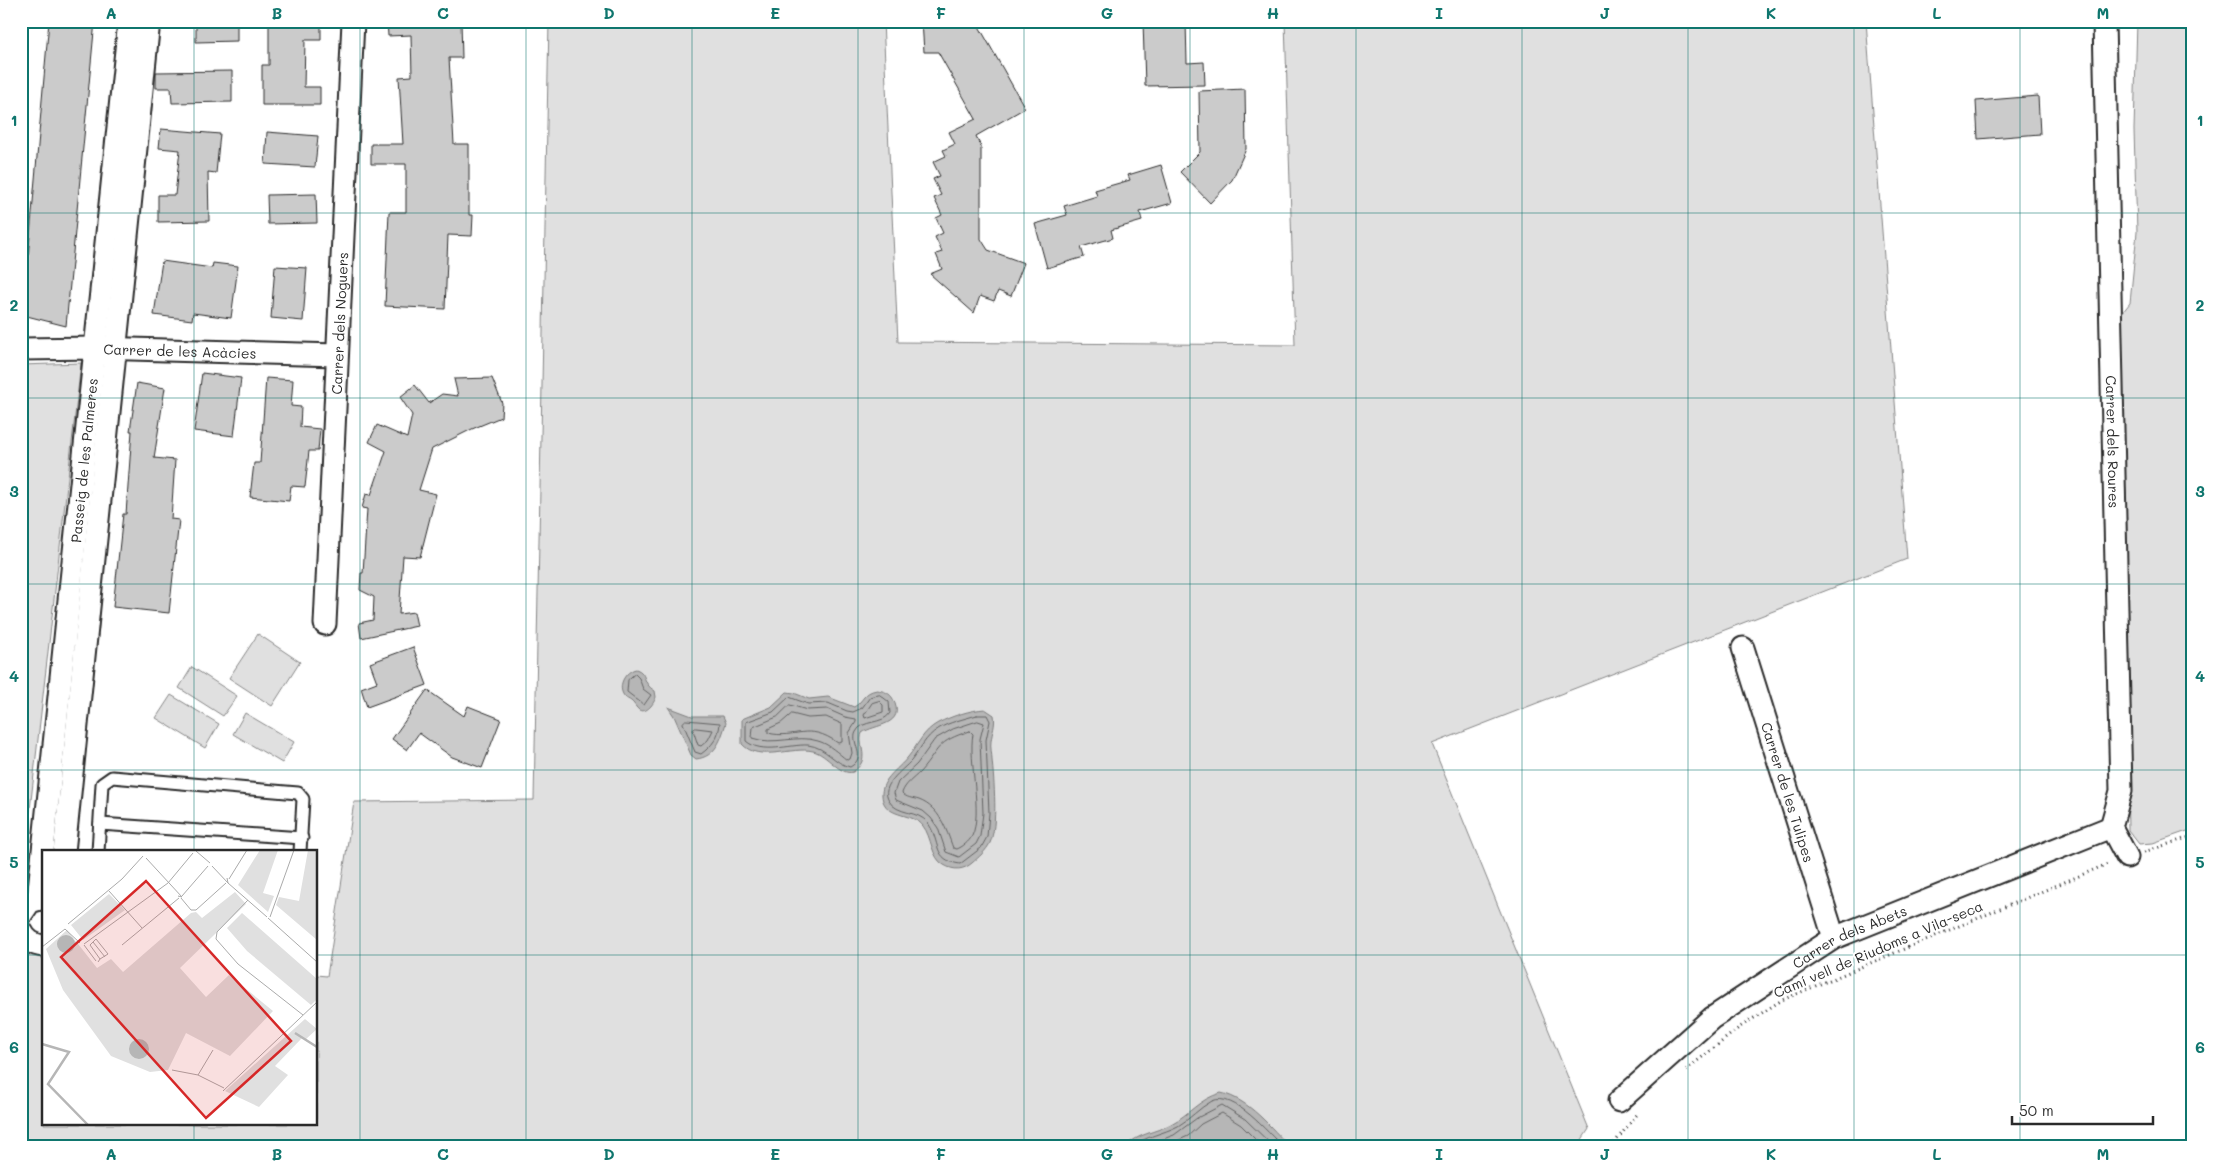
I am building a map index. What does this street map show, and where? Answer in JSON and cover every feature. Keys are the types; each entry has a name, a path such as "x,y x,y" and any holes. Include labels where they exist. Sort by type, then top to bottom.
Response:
{"street":[{"name":"Passeig de les Palmeres","path":"64,850 105,349 129,21"},
{"name":"Passeig de les Palmeres","path":"30,906 149,21"},
{"name":"Carrer dels Noguers","path":"325,624 353,21"},
{"name":"Carrer dels Roures","path":"2104,21 2121,791 2111,827"},
{"name":"Carrer de les Acàcies","path":"21,349 105,349 337,355"},
{"name":"Carrer de les Tulipes","path":"1743,648 1834,938"},
{"path":"2111,827 2127,857"},
{"name":"Carrer dels Abets","path":"1619,1101 1712,1018 1834,938 2111,827"},
{"path":"21,930 31,943 42,946"}],"lane":[{"path":"98,850 102,784 112,777 298,793 303,799 300,850"},
{"path":"100,824 302,838"}],"path":[{"name":"Camí vell de Riudoms a Vila-seca","path":"1686,1071 1740,1027 1782,1000 2127,857 2193,836"},
{"path":"1611,1147 1641,1109"}],"shaded area":[{"path":"549,21 883,21 898,342 1295,345 1285,21 1866,21 1907,559 1432,744 1589,1129 1577,1147 21,1147 21,953 42,955 42,1126 318,1126 318,975 327,976 354,802 534,800"},
{"path":"2137,21 2193,21 2193,829 2153,843 2139,844 2128,830 2118,318 2130,303 2137,232 2134,130"},
{"path":"81,363 21,888 21,365"},
{"path":"258,634 300,662 272,706 229,678"},
{"path":"192,667 237,696 223,716 179,688"},
{"path":"171,695 219,724 205,748 156,718"},
{"path":"245,713 294,742 282,763 233,734"}],"water":[{"path":"636,669 642,673 648,685 655,691 656,697 654,702 645,711 639,710 625,697 621,689 625,676"},
{"path":"877,690 892,697 896,714 887,723 862,733 862,762 853,772 843,771 813,751 766,753 749,750 742,744 742,719 771,707 787,692 809,699 828,697 854,707 866,695"},
{"path":"668,707 692,716 723,716 726,723 720,741 713,751 703,758 696,759 691,755 674,716"},
{"path":"985,709 994,715 991,743 995,803 994,826 990,843 980,856 969,865 955,869 944,865 936,858 926,831 919,822 896,813 886,806 883,801 883,788 889,776 908,757 933,726 943,720 961,714"},
{"path":"1221,1093 1241,1101 1250,1108 1290,1147 1125,1147 1141,1136 1171,1124 1207,1099"}],"building":[{"path":"49,21 95,21 66,326 23,315"},
{"path":"196,21 237,21 237,41 196,42"},
{"path":"269,21 321,21 321,40 305,40 304,87 320,87 320,105 262,105 262,65 269,65"},
{"path":"387,21 461,21 462,58 449,58 454,144 469,144 469,215 473,215 472,236 448,235 445,309 385,306 389,212 406,212 406,164 371,164 371,144 403,144 399,77 412,76 411,35 388,36"},
{"path":"922,21 976,21 1025,108 976,136 981,147 981,239 988,250 1024,263 1011,296 998,291 994,301 980,296 974,313 930,274 942,269 936,254 942,252 935,237 943,233 936,218 942,215 934,198 941,195 933,179 940,176 933,162 946,156 943,150 955,144 949,132 976,119 938,52 924,52"},
{"path":"1143,21 1186,21 1187,63 1204,62 1205,85 1145,86"},
{"path":"232,71 232,102 172,103 171,88 156,88 156,72"},
{"path":"1245,89 1246,149 1232,180 1210,203 1180,172 1200,152 1199,91"},
{"path":"2038,96 2040,134 1978,139 1976,101"},
{"path":"161,129 220,134 216,173 208,172 209,221 158,222 158,195 175,195 180,150 159,148"},
{"path":"267,132 318,136 315,167 265,164"},
{"path":"1161,165 1172,203 1140,212 1142,221 1111,230 1113,238 1081,247 1084,257 1047,268 1035,224 1067,215 1064,206 1097,196 1095,190 1130,180 1128,175"},
{"path":"316,194 317,223 268,224 267,195"},
{"path":"162,261 212,268 213,263 238,266 231,318 193,313 192,320 154,315"},
{"path":"275,266 307,268 303,321 271,318"},
{"path":"202,373 241,378 234,436 194,431"},
{"path":"266,378 293,380 291,406 301,407 300,427 320,429 318,451 309,451 305,487 291,486 289,501 250,497 254,463 260,463"},
{"path":"492,378 502,403 501,417 432,449 419,490 436,494 420,557 403,556 399,614 414,612 417,626 361,638 359,623 373,620 374,597 360,590 361,573 363,573 367,509 362,508 366,494 371,495 386,451 369,442 377,425 407,438 412,415 400,397 415,385 429,403 442,394 458,396 454,379"},
{"path":"137,383 165,388 154,458 175,460 171,519 179,520 169,613 113,607 123,514 126,514 132,431 130,431"},
{"path":"413,647 427,685 367,707 361,688 377,682 370,663"},
{"path":"427,690 464,716 468,706 501,719 482,768 452,757 419,733 407,750 392,739"}]}
